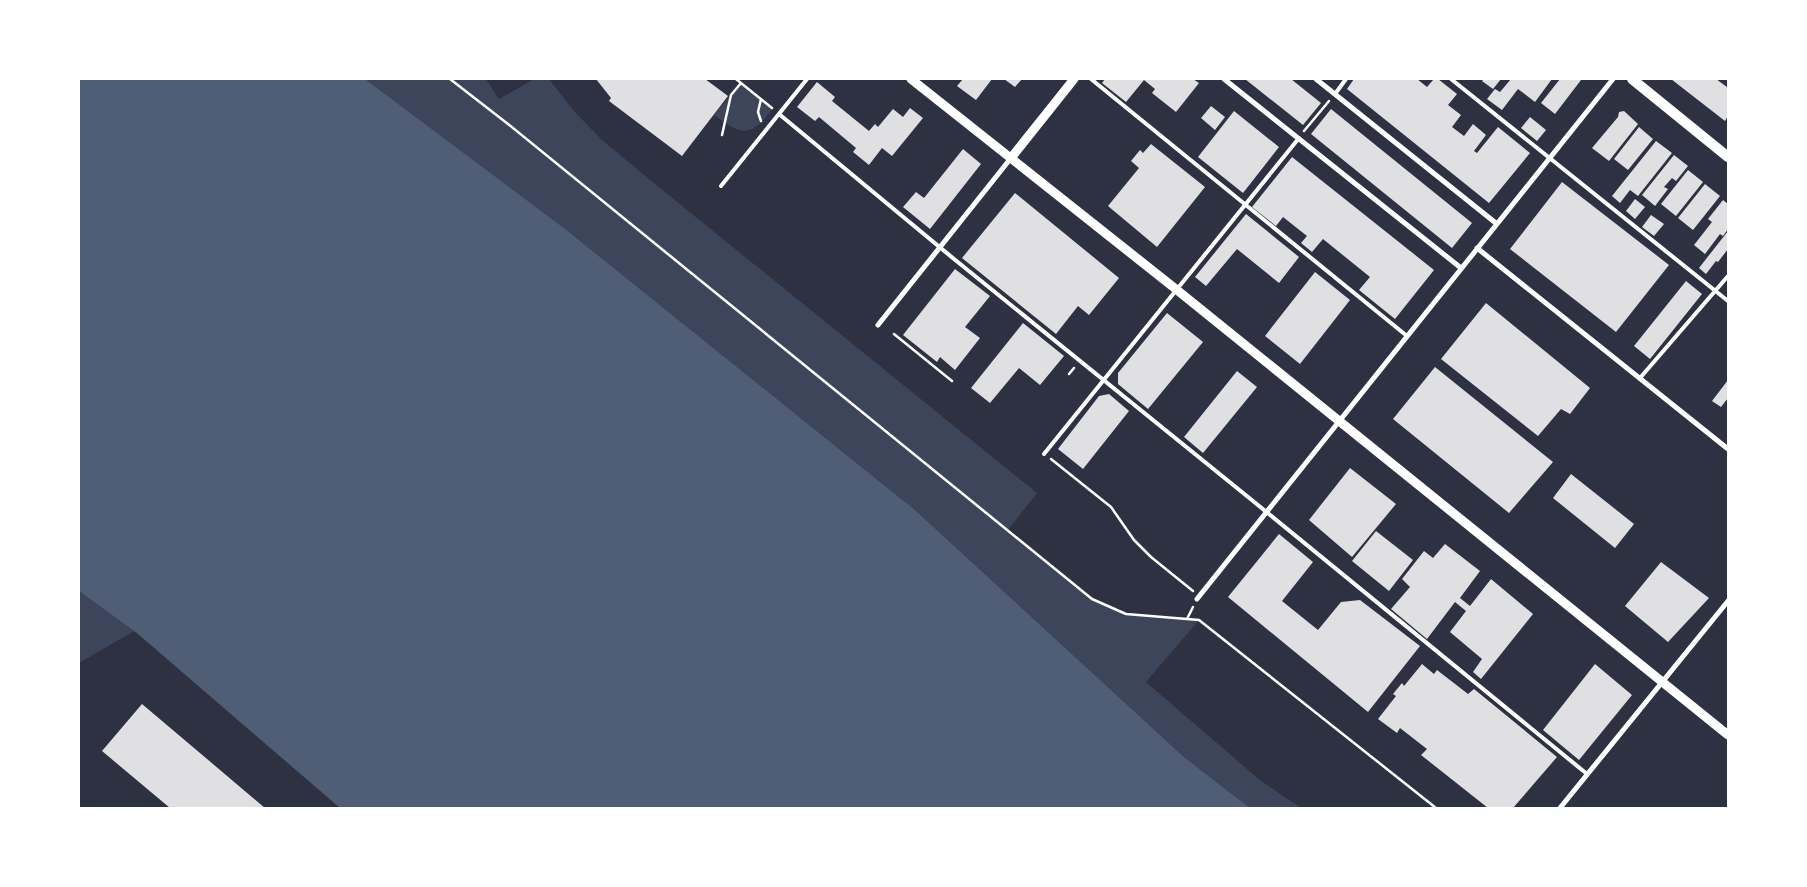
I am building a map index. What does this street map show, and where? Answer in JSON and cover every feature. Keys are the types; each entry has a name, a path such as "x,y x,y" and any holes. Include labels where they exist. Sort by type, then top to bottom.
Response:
{"main road":[{"path":"1632,79 1728,157"}],"street":[{"path":"912,79 1177,290 1728,735"},
{"path":"878,325 1074,79"},
{"path":"1224,79 1461,268"},
{"path":"1316,79 1497,224"},
{"path":"1198,597 1613,79"},
{"path":"1477,248 1728,449"},
{"path":"1560,808 1728,601"}],"lane":[{"path":"721,186 807,79"},
{"path":"1091,79 1407,336"},
{"path":"1335,94 1346,79"},
{"path":"1451,79 1728,301"},
{"path":"779,114 1102,380 1587,774"},
{"path":"1044,454 1299,138"},
{"path":"1640,378 1728,276"}],"path":[{"path":"450,79 524,136 1092,599 1126,614 1199,620 1436,808"},
{"path":"736,79 779,114"},
{"path":"722,134 731,95 741,83"},
{"path":"1299,138 1335,94"},
{"path":"761,99 758,112 760,120 768,128"},
{"path":"894,334 952,381"},
{"path":"1044,454 1110,507 1134,540 1198,597"}],"shaded area":[{"path":"79,79 365,79 564,228 915,510 1184,757 1250,808 340,808 138,634 79,591"},
{"path":"365,79 486,79 499,99 534,79 549,79 574,111 602,140 1037,493 1008,530 1092,599 1126,614 1199,620 1146,682 1261,781 1301,808 1250,808 1184,757 915,510 564,228"},
{"path":"741,83 773,109 758,125 746,131 732,127 714,115"},
{"path":"79,591 134,631 79,663"}],"building":[{"path":"596,79 705,79 728,96 682,156 609,101 611,98"},
{"path":"963,79 992,79 976,100 957,86"},
{"path":"1004,79 1022,79 1015,87"},
{"path":"1105,79 1193,79 1199,83 1176,112 1152,93 1155,89 1144,80 1126,102 1102,83"},
{"path":"1245,79 1291,79 1321,103 1303,125"},
{"path":"1354,79 1417,79 1427,87 1434,79 1438,79 1457,94 1448,105 1461,115 1452,127 1464,136 1473,124 1486,135 1474,151 1477,153 1498,127 1530,153 1489,203 1347,89"},
{"path":"1484,79 1501,79 1493,89 1482,81"},
{"path":"1511,79 1552,79 1535,102 1518,89 1502,110 1487,99 1495,89 1500,92"},
{"path":"1560,79 1581,80 1555,114 1541,103"},
{"path":"1671,79 1716,79 1727,87 1728,85 1728,116 1725,121"},
{"path":"817,82 835,97 832,101 869,131 875,124 878,127 893,109 903,117 910,108 923,118 892,156 882,148 869,165 853,152 856,148 819,117 815,121 797,107"},
{"path":"1211,106 1225,117 1215,130 1201,118"},
{"path":"1331,109 1472,223 1452,248 1311,134"},
{"path":"1234,111 1279,147 1243,193 1198,157"},
{"path":"1624,111 1638,124 1609,161 1592,148 1618,117 1619,112"},
{"path":"1530,117 1546,130 1537,141 1521,128"},
{"path":"1639,127 1653,139 1628,170 1614,159"},
{"path":"1656,141 1672,153 1638,196 1630,190 1620,203 1612,196"},
{"path":"1151,144 1205,187 1157,247 1108,206 1139,168 1131,161 1140,150 1143,153"},
{"path":"963,149 981,164 930,229 903,207 916,192 924,198"},
{"path":"1674,155 1688,166 1676,181 1672,178 1664,187 1668,189 1655,206 1642,195"},
{"path":"1292,157 1434,270 1395,319 1359,290 1370,277 1323,239 1312,252 1301,243 1307,236 1283,217 1276,226 1252,207"},
{"path":"1688,170 1703,182 1676,216 1661,204"},
{"path":"1562,182 1669,265 1616,332 1510,249"},
{"path":"1705,184 1720,196 1693,230 1678,218"},
{"path":"1015,193 1119,278 1089,315 1078,306 1056,334 962,258"},
{"path":"1635,199 1645,207 1635,219 1626,211"},
{"path":"1723,200 1728,204 1728,229 1723,236 1720,234 1705,254 1694,245 1712,222 1708,219"},
{"path":"1246,214 1299,257 1279,283 1237,249 1206,286 1195,277"},
{"path":"1651,215 1664,224 1654,236 1642,227"},
{"path":"1728,231 1728,249 1706,274 1699,268"},
{"path":"955,269 990,296 965,327 980,338 955,370 940,357 937,362 903,335"},
{"path":"1315,272 1350,300 1300,364 1265,336"},
{"path":"1686,281 1702,294 1650,359 1634,346"},
{"path":"1486,303 1590,388 1570,414 1561,409 1538,436 1441,359"},
{"path":"1167,313 1203,342 1148,409 1118,384 1118,373"},
{"path":"1023,323 1064,356 1040,385 1019,368 990,403 971,388"},
{"path":"1435,367 1553,462 1509,513 1393,419"},
{"path":"1237,371 1257,387 1203,453 1184,437"},
{"path":"1728,380 1728,398 1721,407 1712,401"},
{"path":"1109,394 1129,411 1083,469 1058,449 1099,396"},
{"path":"1350,468 1396,504 1352,557 1309,520"},
{"path":"1571,474 1634,524 1615,548 1553,498"},
{"path":"1376,531 1413,560 1389,591 1352,561"},
{"path":"1279,534 1313,562 1282,601 1318,630 1341,602 1360,600 1420,646 1368,712 1228,597"},
{"path":"1445,544 1480,571 1460,598 1470,606 1491,579 1533,614 1481,679 1473,672 1482,659 1450,632 1466,611 1455,602 1427,639 1391,609 1410,587 1402,579 1424,551 1433,558"},
{"path":"1661,562 1709,598 1668,642 1625,606"},
{"path":"1422,664 1434,674 1437,670 1468,694 1474,689 1557,757 1513,808 1488,808 1421,755 1427,749 1400,728 1397,733 1378,719 1396,696 1393,694 1402,683 1404,686"},
{"path":"1595,664 1632,695 1579,760 1543,730"},
{"path":"142,704 265,808 170,808 102,751"}]}
